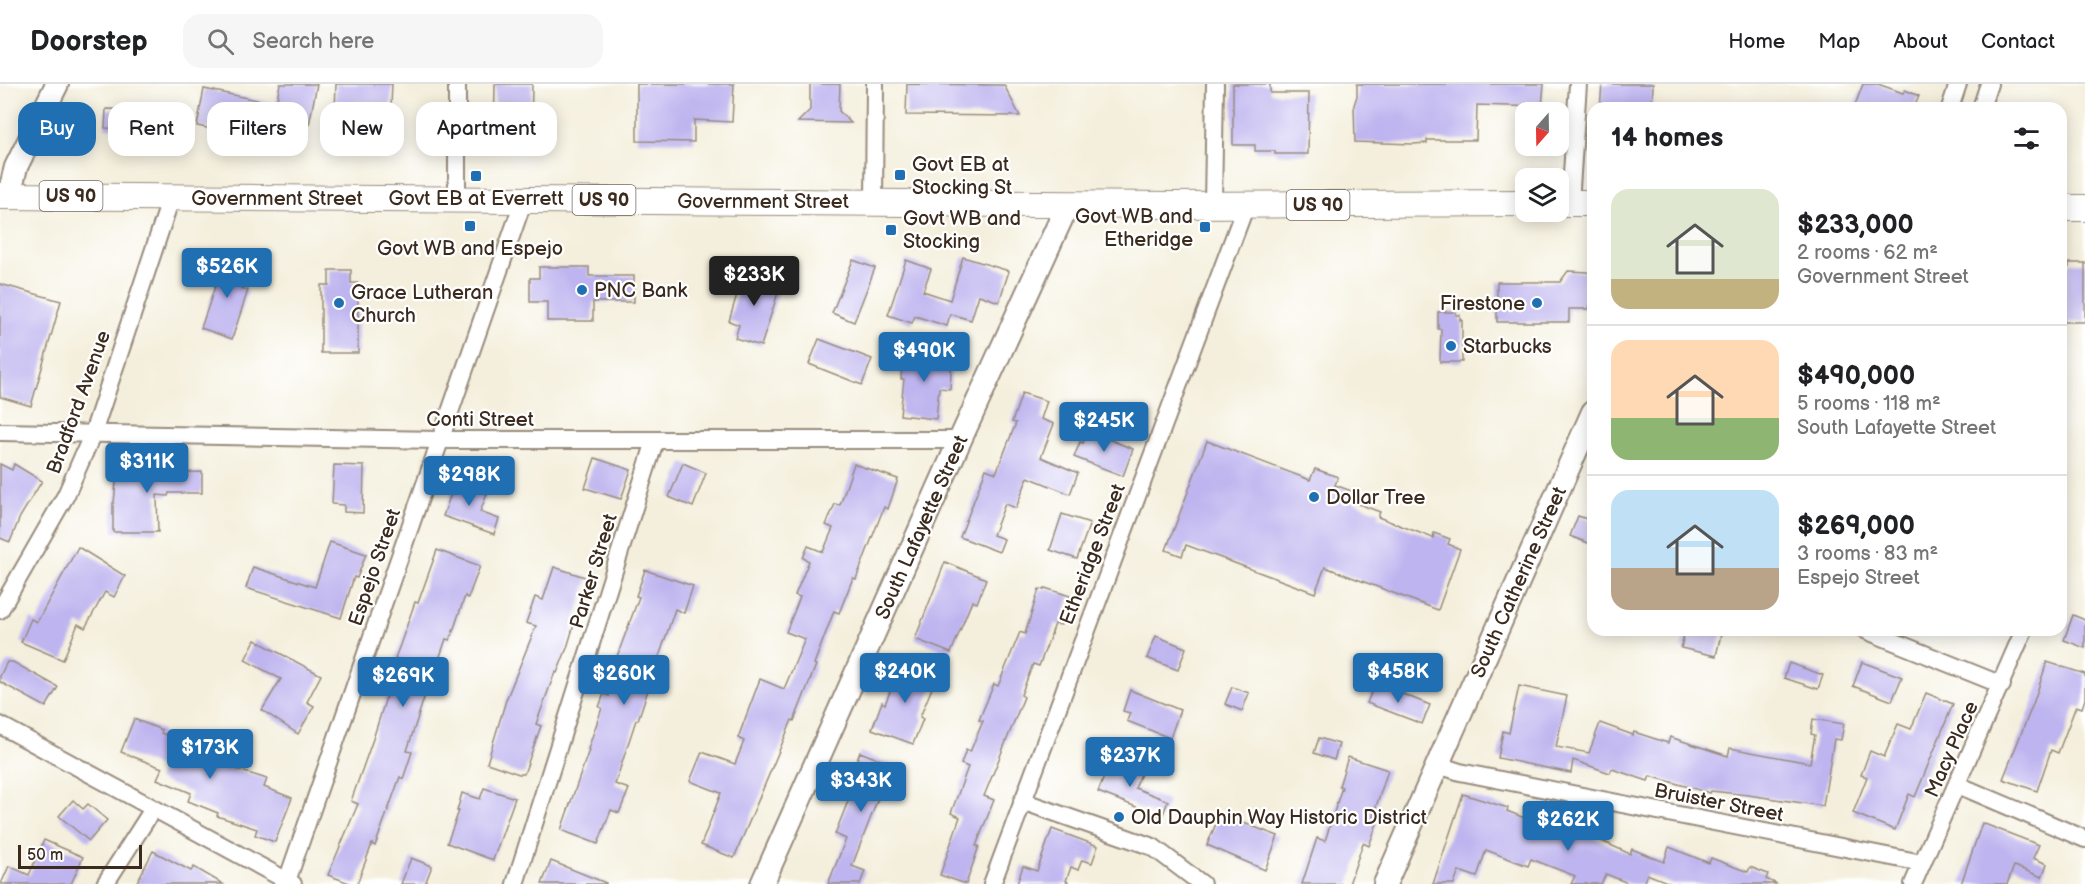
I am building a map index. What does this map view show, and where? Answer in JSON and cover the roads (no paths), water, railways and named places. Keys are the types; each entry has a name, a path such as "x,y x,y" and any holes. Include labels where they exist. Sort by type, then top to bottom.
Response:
{"main road":[{"name":"Government Street","path":"5,196 1213,205 1515,203"},
{"path":"2067,208 2085,208"}],"street":[{"path":"5,196 19,160 57,84"},
{"path":"457,84 457,200"},
{"path":"874,201 875,84"},
{"path":"1213,205 1215,84"},
{"path":"1574,203 1578,84"},
{"path":"1952,102 1958,84"},
{"path":"1983,102 1989,84"},
{"name":"Bradford Avenue","path":"0,610 66,495 93,433 171,198"},
{"name":"Espejo Street","path":"290,883 439,440 524,199"},
{"name":"South Lafayette Street","path":"762,884 1068,204"},
{"name":"Etheridge Street","path":"992,884 1246,205"},
{"name":"South Catherine Street","path":"1385,884 1587,426"},
{"name":"Conti Street","path":"0,432 439,440 960,440"},
{"name":"Parker Street","path":"515,884 655,441"},
{"path":"1880,636 2002,685"},
{"name":"Macy Place","path":"1913,884 2022,636"},
{"path":"0,725 290,883"},
{"name":"Bruister Street","path":"1438,765 1460,772 1922,863"},
{"path":"1958,785 2085,839"},
{"path":"1022,801 1153,847 1202,884"},
{"path":"105,884 153,809"}],"place":[{"name":"Govt EB at Stocking St","path":"900,175"},
{"name":"Govt EB at Everrett","path":"476,176"},
{"name":"Govt WB and Espejo","path":"470,226"},
{"name":"Govt WB and Etheridge","path":"1205,227"},
{"name":"Govt WB and Stocking","path":"891,230"},
{"name":"PNC Bank","path":"582,290"},
{"name":"Grace Lutheran Church","path":"339,303"},
{"name":"Firestone","path":"1537,303"},
{"name":"Starbucks","path":"1451,346"},
{"name":"Dollar Tree","path":"1314,497"},
{"name":"Old Dauphin Way Historic District","path":"1119,817"}]}
